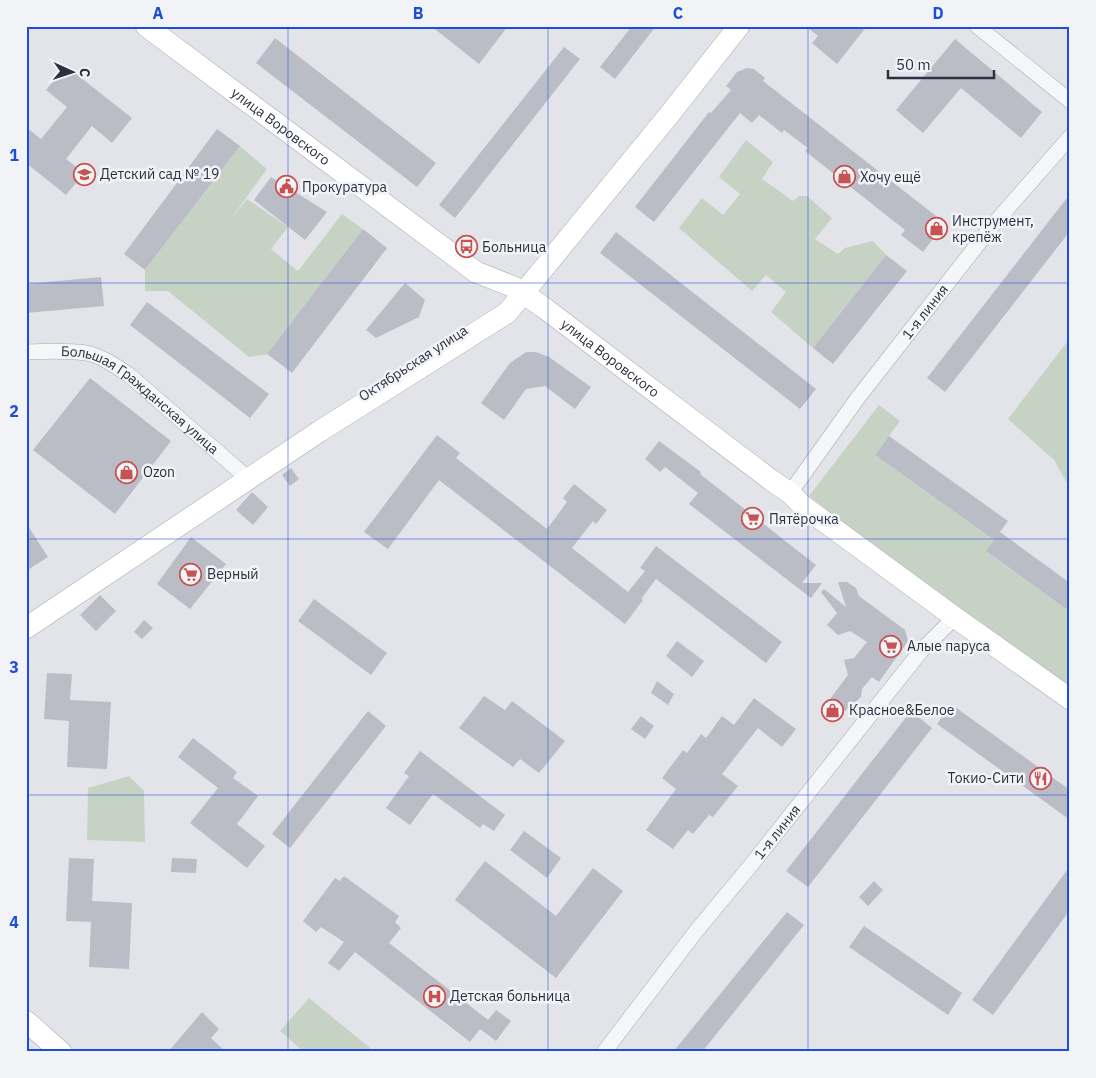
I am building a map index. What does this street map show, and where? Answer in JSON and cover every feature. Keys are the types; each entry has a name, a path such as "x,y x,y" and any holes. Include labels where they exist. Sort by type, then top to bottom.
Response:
{"street":[{"name":"улица Воровского","path":"146,26 476,272 790,493 803,506 950,620 1070,699"},
{"name":"Октябрьская улица","path":"26,616 513,297 725,26"},
{"path":"26,628 320,431 507,313 513,297 669,116 739,26"},
{"path":"977,26 1070,101"},
{"name":"1-я линия","path":"790,493 857,399 992,226 1070,136"},
{"path":"513,297 797,516 950,620 1070,713"},
{"name":"Большая Гражданская улица","path":"26,352 88,353 110,363 130,375 243,474"},
{"name":"1-я линия","path":"604,1052 697,930 921,651 950,620"},
{"path":"26,1021 61,1052"},
{"path":"26,1028 53,1052"}],"green space":[{"path":"746,140 773,162 762,179 793,201 799,196 807,196 832,218 815,239 838,254 845,248 873,241 886,255 813,348 771,312 786,292 766,275 752,291 679,228 702,198 723,215 740,194 719,177"},
{"path":"240,146 267,169 230,220 247,199 288,227 271,249 298,271 342,214 363,229 267,354 249,357 168,291 145,291 145,270"},
{"path":"1070,338 1070,483 1068,485 1054,460 1008,419"},
{"path":"879,405 900,421 875,455 994,540 987,552 1070,612 1070,692 809,496"},
{"path":"129,776 144,791 145,842 87,840 88,788"},
{"path":"309,998 375,1052 304,1052 280,1031"}],"building":[{"path":"431,26 508,26 479,64"},
{"path":"632,26 656,26 615,79 600,67"},
{"path":"805,26 867,26 837,64 812,43 818,36"},
{"path":"275,38 436,163 417,187 256,63"},
{"path":"955,39 1042,112 1021,138 961,88 923,133 896,110"},
{"path":"564,47 580,59 455,218 439,205"},
{"path":"66,66 132,118 112,143 92,126 66,159 84,173 66,195 26,163 26,127 41,139 67,107 46,90"},
{"path":"747,68 754,69 765,78 763,81 945,223 923,252 901,235 905,230 805,151 808,148 784,130 782,133 759,115 752,123 740,113 654,222 635,207 709,112 711,113 731,90 726,86 737,72"},
{"path":"217,129 240,146 145,270 124,254"},
{"path":"271,177 327,212 305,240 254,200"},
{"path":"1070,194 1070,231 945,392 927,378"},
{"path":"363,229 387,248 292,373 267,354"},
{"path":"616,232 816,389 800,409 600,253"},
{"path":"886,255 907,271 833,364 813,348"},
{"path":"101,277 104,306 26,313 26,284"},
{"path":"405,283 425,300 419,317 376,338 366,330"},
{"path":"147,302 269,394 250,418 130,325"},
{"path":"526,352 536,352 549,357 591,387 575,409 545,386 526,389 504,420 481,403 510,363"},
{"path":"90,378 171,441 115,514 33,450"},
{"path":"437,435 460,453 456,458 547,529 567,502 563,498 574,484 607,510 596,524 593,521 572,548 628,592 645,571 640,568 656,546 782,642 766,663 656,579 625,624 439,480 388,549 364,532"},
{"path":"889,436 1008,521 994,540 875,455"},
{"path":"659,441 701,472 700,474 816,565 802,583 822,583 811,598 689,504 698,493 665,467 660,472 645,459"},
{"path":"291,468 299,479 290,486 282,475"},
{"path":"252,492 268,507 253,525 236,510"},
{"path":"26,523 48,557 26,571"},
{"path":"1000,532 1070,583 1070,612 986,551"},
{"name":"Верный","path":"191,537 226,564 190,609 157,584"},
{"name":"Алые паруса","path":"838,582 847,582 856,588 859,596 905,630 908,641 879,682 872,677 862,689 861,697 845,711 830,699 848,675 844,660 854,658 867,642 850,631 838,635 827,625 837,613 821,592 824,589 846,607"},
{"path":"100,595 116,611 96,631 80,615"},
{"path":"314,599 387,653 371,675 298,621"},
{"path":"144,620 153,628 142,639 134,632"},
{"path":"677,641 704,661 692,677 666,656"},
{"path":"47,673 72,674 70,700 111,702 107,769 67,767 69,721 44,719"},
{"path":"657,681 674,694 668,705 651,693"},
{"path":"484,696 505,710 512,701 565,741 539,773 520,759 513,767 459,728"},
{"path":"754,698 796,729 782,747 758,728 722,774 738,786 713,817 709,815 693,834 688,830 673,849 646,830 676,789 662,778 683,750 687,753 701,734 706,738 722,716 734,725"},
{"path":"951,704 1070,790 1070,820 937,724"},
{"path":"368,711 386,726 290,848 272,834"},
{"path":"911,711 932,728 808,887 786,871"},
{"path":"641,716 654,726 645,739 631,729"},
{"path":"193,738 237,772 233,778 258,796 237,824 265,846 247,868 190,823 218,788 178,757"},
{"path":"420,751 505,815 494,831 483,824 480,828 433,794 410,825 386,808 409,776 404,773"},
{"path":"524,831 561,858 547,878 510,850"},
{"path":"69,858 94,859 92,901 132,903 129,969 89,967 91,922 66,921"},
{"path":"172,858 197,859 196,873 171,872"},
{"path":"485,861 556,916 593,868 623,891 556,978 455,900"},
{"path":"1070,866 1070,910 993,1015 972,1000"},
{"path":"344,876 399,916 395,922 401,928 389,943 488,1020 496,1010 511,1021 496,1041 480,1029 470,1042 355,952 339,971 328,963 344,942 321,927 316,932 303,921 335,878 340,881"},
{"path":"874,881 883,890 868,906 859,897"},
{"path":"787,912 804,925 702,1052 673,1052"},
{"path":"864,926 962,993 948,1015 849,947"},
{"path":"202,1012 219,1029 211,1038 226,1052 168,1052"}],"place":[{"name":"Детский сад № 19","path":"84,174"},
{"name":"Хочу ещё","path":"844,177"},
{"name":"Прокуратура","path":"286,187"},
{"name":"Инструмент, крепёж","path":"936,229"},
{"name":"Больница","path":"466,247"},
{"name":"Ozon","path":"127,472"},
{"name":"Пятёрочка","path":"753,519"},
{"name":"Верный","path":"191,574"},
{"name":"Алые паруса","path":"891,646"},
{"name":"Красное&Белое","path":"833,710"},
{"name":"Токио-Сити","path":"1040,778"},
{"name":"Детская больница","path":"434,996"}]}
